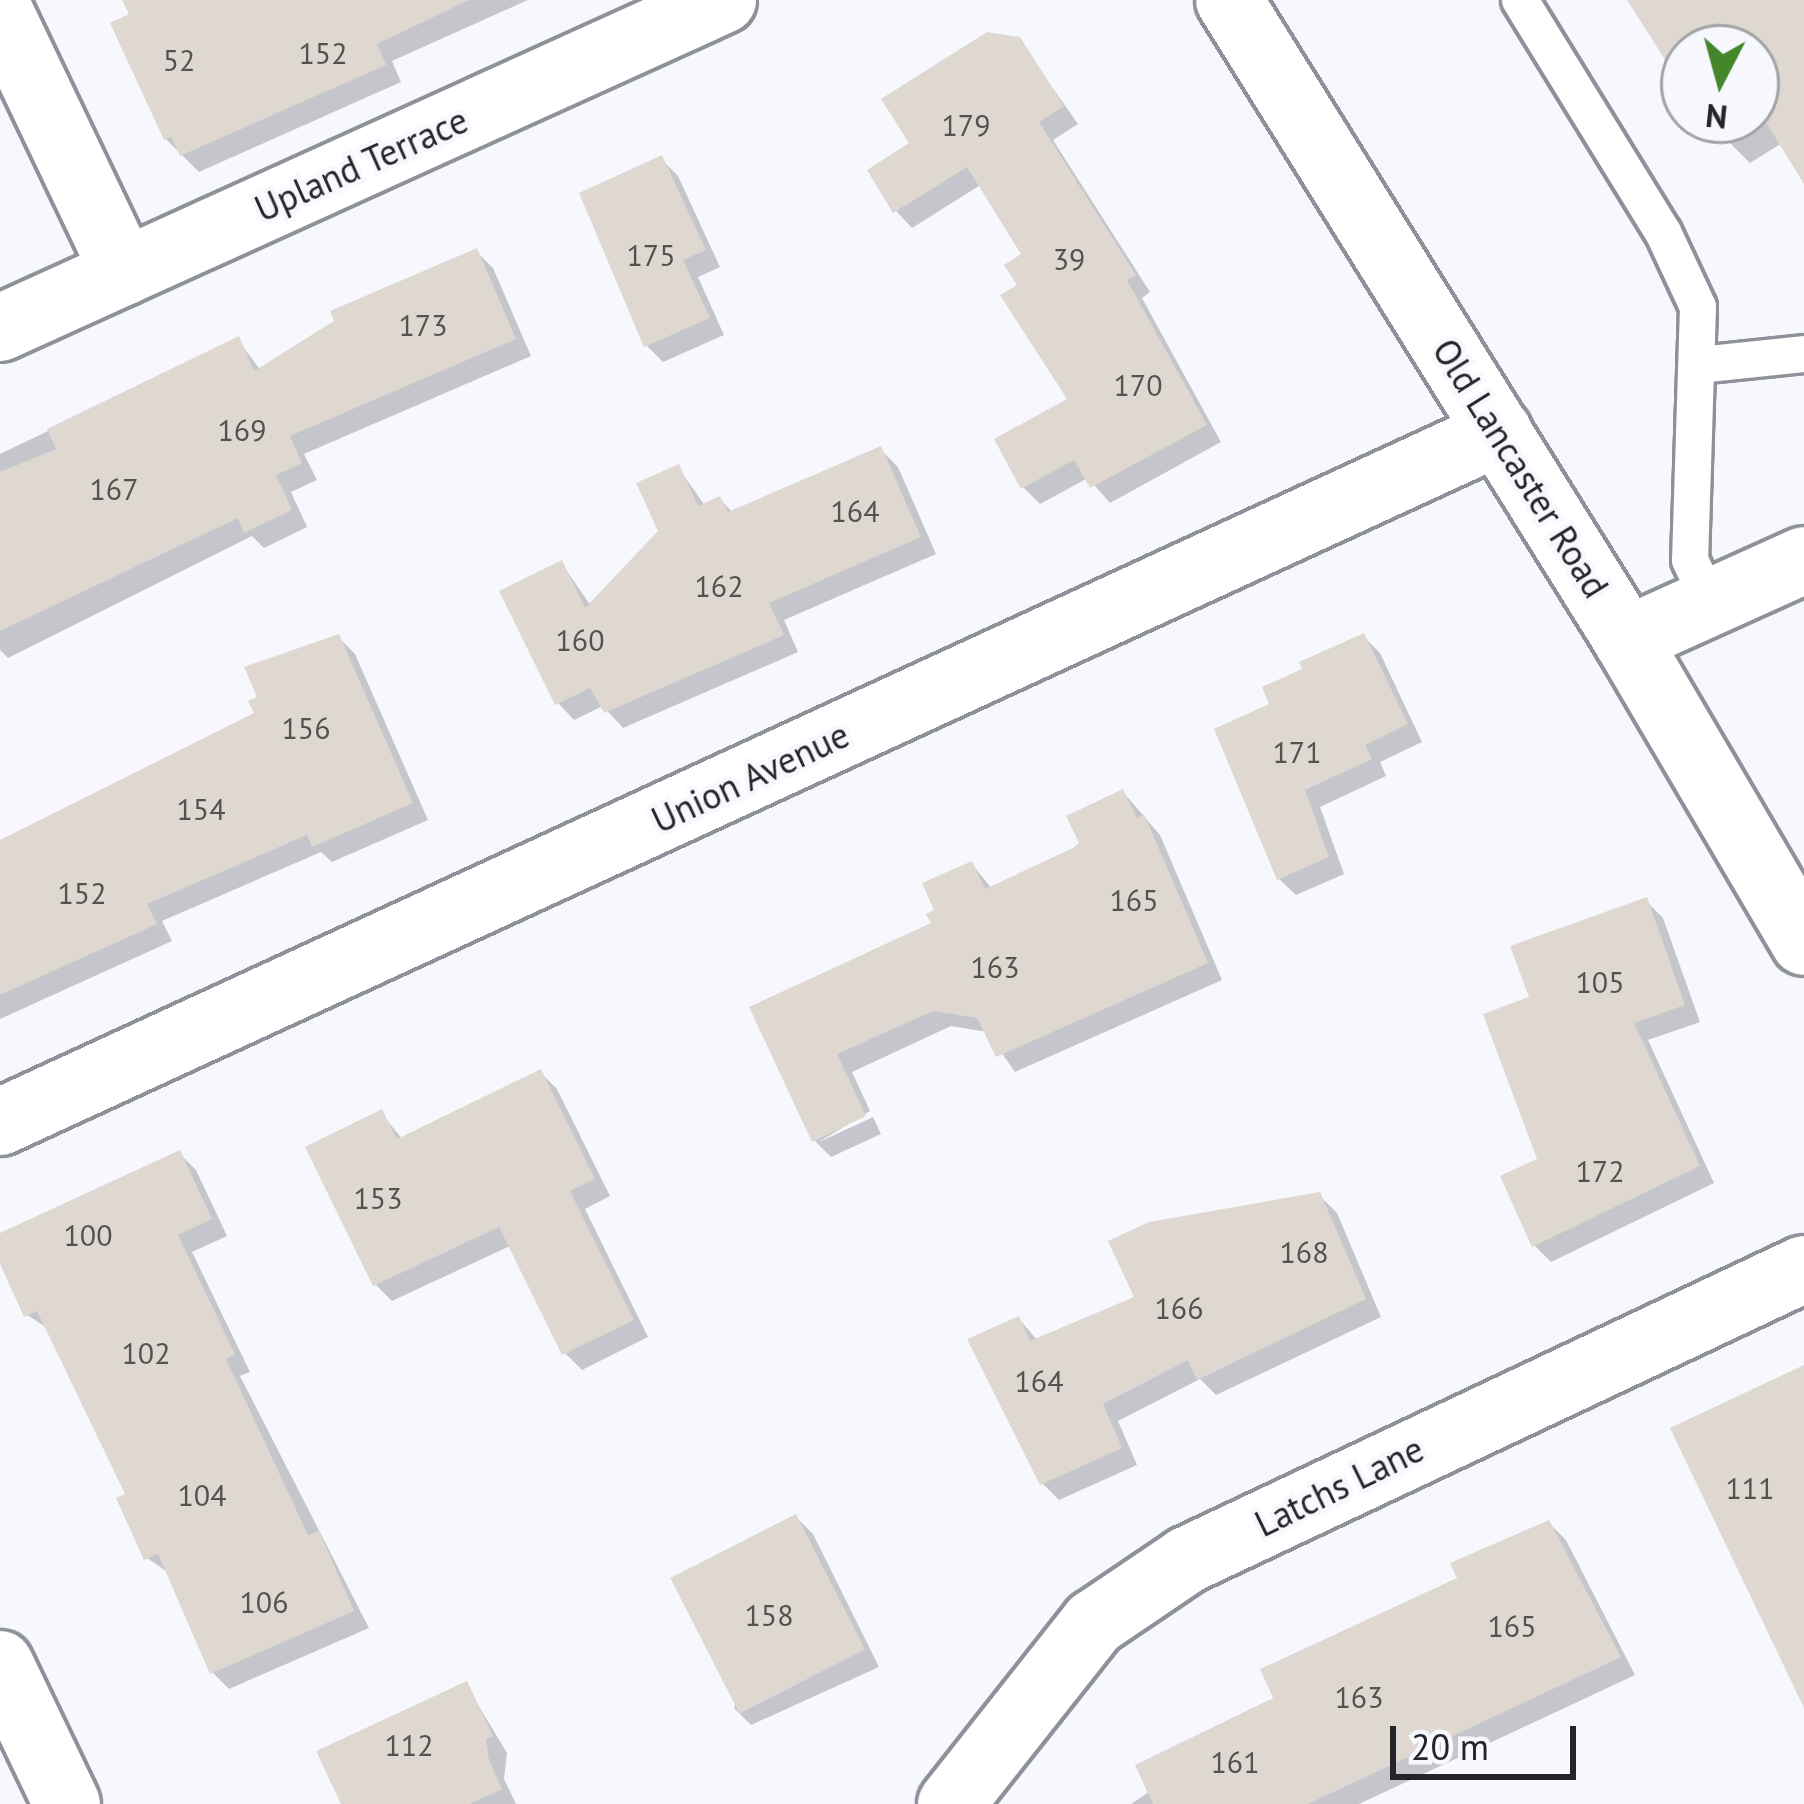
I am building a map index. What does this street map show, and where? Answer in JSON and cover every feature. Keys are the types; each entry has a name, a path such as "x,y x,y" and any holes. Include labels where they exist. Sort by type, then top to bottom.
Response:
{"street":[{"name":"Upland Terrace","path":"0,328 723,0"},
{"name":"Old Lancaster Road","path":"1229,0 1627,640 1804,942"},
{"path":"0,12 124,272"},
{"name":"Union Avenue","path":"0,1122 1499,432"},
{"path":"1627,640 1804,560"},
{"name":"Latchs Lane","path":"951,1804 1094,1623 1187,1560 1804,1269"},
{"path":"0,1664 67,1804"}],"lane":[{"path":"1520,0 1663,232 1698,307 1690,560 1710,602"},
{"path":"1699,365 1804,354"}],"building":[{"path":"122,0 469,0 377,44 386,65 180,156 171,137 164,140 110,23 129,14"},
{"path":"1627,0 1804,0 1804,184 1779,144 1780,24 1660,24 1660,52"},
{"path":"987,32 1020,37 1064,106 1039,122 1136,275 1127,280 1207,425 1090,488 1074,460 1021,489 994,439 1067,399 1000,295 1017,285 1004,265 1021,254 967,167 893,213 867,170 909,143 881,99"},
{"path":"662,155 706,250 683,260 710,318 644,347 579,193"},
{"path":"477,248 516,339 290,436 302,463 276,475 292,510 244,533 238,518 0,631 0,472 56,449 47,429 239,336 254,371 334,321 330,311"},
{"path":"881,446 921,537 769,603 784,635 604,713 590,688 555,705 499,591 562,560 585,608 658,531 636,483 679,464 698,506 720,496 728,512"},
{"path":"1364,633 1408,724 1365,745 1372,759 1305,790 1329,857 1277,880 1214,729 1269,704 1262,687 1302,669 1299,662"},
{"path":"339,634 413,803 312,847 307,835 147,904 157,924 0,995 0,840 254,713 248,701 257,697 244,667"},
{"path":"1123,789 1137,818 1144,814 1208,963 996,1057 977,1018 933,1011 837,1054 866,1116 812,1142 749,1007 931,923 926,914 934,910 922,883 972,861 985,889 1073,848 1079,843 1066,816"},
{"path":"1647,897 1685,1005 1634,1023 1700,1166 1532,1247 1500,1176 1537,1159 1483,1014 1529,997 1510,946"},
{"path":"541,1069 595,1179 570,1191 634,1320 562,1355 499,1227 373,1286 305,1147 382,1109 397,1139"},
{"path":"180,1150 212,1219 178,1235 235,1354 226,1359 308,1535 319,1531 354,1611 210,1674 158,1554 144,1560 116,1498 125,1494 37,1311 24,1317 0,1264 0,1233"},
{"path":"1320,1192 1366,1299 1197,1380 1188,1360 1103,1404 1122,1448 1040,1485 967,1339 1019,1316 1030,1341 1134,1297 1108,1241 1149,1222"},
{"path":"1804,1365 1804,1708 1670,1428"},
{"path":"796,1514 865,1649 739,1713 670,1578"},
{"path":"1549,1520 1621,1657 1308,1804 1153,1804 1135,1765 1273,1698 1260,1669 1457,1578 1450,1563"},
{"path":"467,1681 493,1736 486,1739 489,1760 502,1789 470,1804 341,1804 316,1751"}]}
